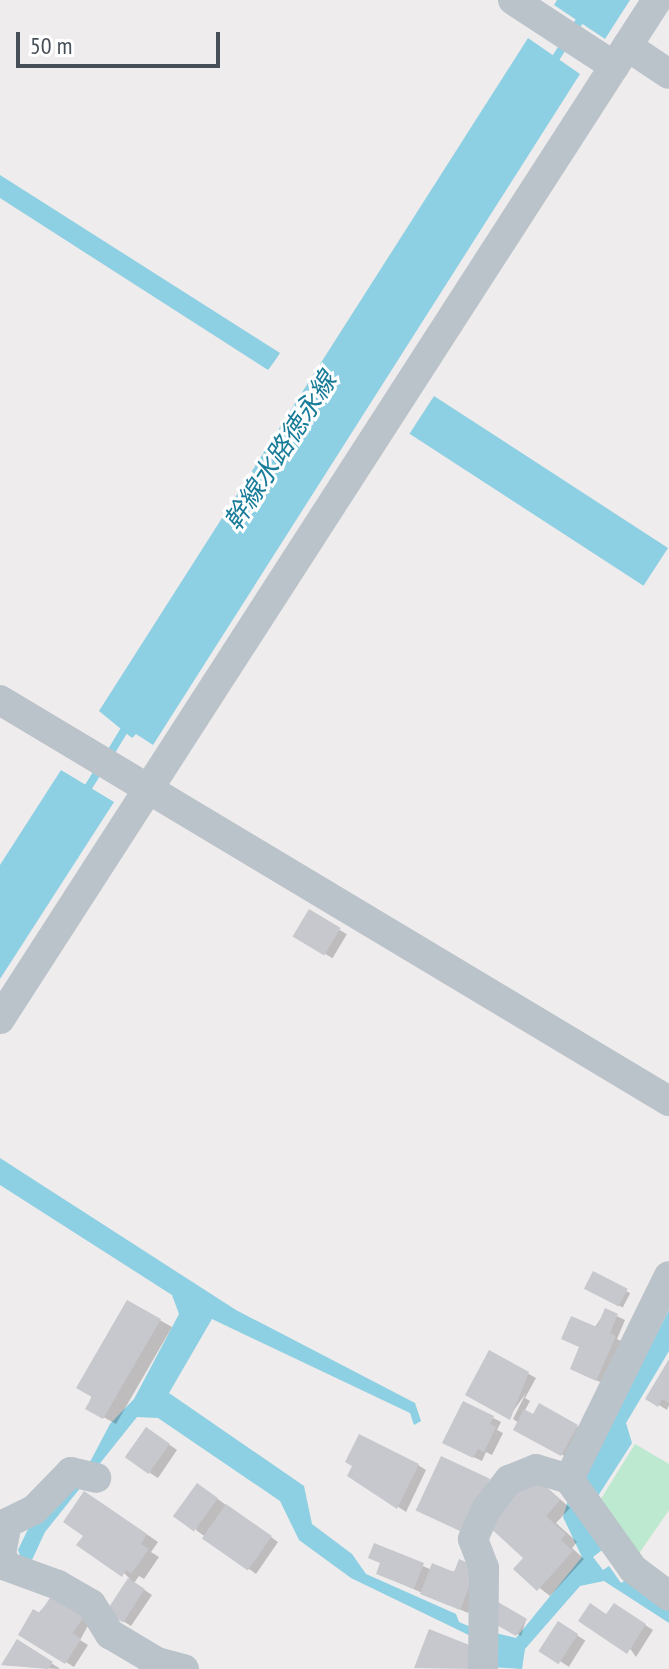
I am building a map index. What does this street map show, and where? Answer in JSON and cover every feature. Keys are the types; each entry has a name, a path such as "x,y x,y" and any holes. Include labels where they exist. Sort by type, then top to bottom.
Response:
{"street":[{"path":"0,1019 657,0"},
{"path":"524,3 586,48 620,56 669,74"},
{"path":"0,700 669,1101"},
{"path":"569,1479 669,1276"},
{"path":"483,1669 484,1568 473,1539 482,1518 509,1480 536,1469 569,1479 633,1569 669,1596"},
{"path":"88,1474 71,1472 34,1510 3,1521 1,1554 6,1566 58,1585 91,1604 110,1634 157,1662 184,1669"}],"green space":[{"path":"635,1444 669,1464 669,1510 638,1555 599,1502"}],"water":[{"path":"557,0 630,0 605,39 554,5"},
{"path":"528,38 580,74 153,745 136,734 132,738 99,711"},
{"path":"0,175 280,353 268,370 0,198"},
{"path":"434,396 668,548 643,586 409,434"},
{"path":"61,770 114,802 0,979 0,865"},
{"path":"0,1158 236,1310 415,1403 421,1421 414,1425 410,1413 212,1319 169,1393 304,1486 312,1524 352,1554 366,1574 456,1614 459,1622 480,1631 479,1640 351,1578 299,1540 280,1501 158,1418 137,1417 45,1532 31,1562 21,1558 18,1550 29,1527 81,1479 110,1424 134,1399 179,1314 172,1295 0,1185"},
{"path":"669,1310 669,1351 626,1423 632,1443 598,1496 582,1479"},
{"path":"569,1497 606,1547 593,1557 603,1570 609,1566 621,1583 629,1578 669,1608 669,1623 604,1581 580,1586 525,1649 522,1669 491,1667 491,1632 516,1638 582,1557 563,1517"}],"building":[{"path":"309,909 341,928 324,955 293,936"},
{"path":"593,1271 628,1289 619,1307 584,1289"},
{"path":"127,1300 161,1319 103,1419 85,1409 92,1397 76,1388"},
{"path":"605,1308 618,1314 610,1333 616,1336 596,1381 570,1369 579,1347 561,1339 571,1316 597,1327"},
{"path":"489,1350 529,1372 510,1420 465,1395"},
{"path":"669,1359 669,1403 662,1399 658,1407 645,1399"},
{"path":"463,1401 494,1416 490,1424 496,1427 484,1452 478,1449 473,1458 442,1443"},
{"path":"539,1403 578,1425 561,1456 513,1430 524,1409 533,1414"},
{"path":"146,1427 170,1444 149,1474 125,1457"},
{"path":"359,1434 419,1464 397,1509 347,1476 352,1466 345,1462"},
{"path":"441,1456 490,1479 465,1533 416,1510"},
{"path":"532,1475 560,1500 546,1516 566,1534 561,1540 573,1551 537,1591 513,1569 523,1558 487,1525"},
{"path":"197,1483 218,1498 194,1531 173,1516"},
{"path":"84,1491 147,1534 141,1544 149,1549 131,1574 126,1570 122,1577 76,1545 83,1536 63,1522"},
{"path":"226,1504 272,1536 248,1571 202,1538"},
{"path":"374,1543 424,1563 414,1589 376,1574 380,1563 368,1558"},
{"path":"459,1559 477,1567 460,1610 420,1594 432,1563 454,1572"},
{"path":"128,1578 145,1589 123,1622 106,1612"},
{"path":"51,1596 84,1616 73,1633 81,1639 65,1664 18,1635 33,1609 40,1613"},
{"path":"493,1599 527,1619 516,1636 495,1624"},
{"path":"590,1603 606,1614 614,1603 646,1624 627,1654 578,1621"},
{"path":"558,1621 578,1634 559,1664 538,1651"},
{"path":"429,1629 482,1650 474,1669 414,1668"},
{"path":"17,1639 53,1662 48,1669 1,1665"}],"waterway":[{"name":"幹線水路徳永線","path":"550,67 593,0"},
{"name":"幹線水路徳永線","path":"108,757 128,724"},
{"name":"幹線水路徳永線","path":"84,794 100,768"}]}
